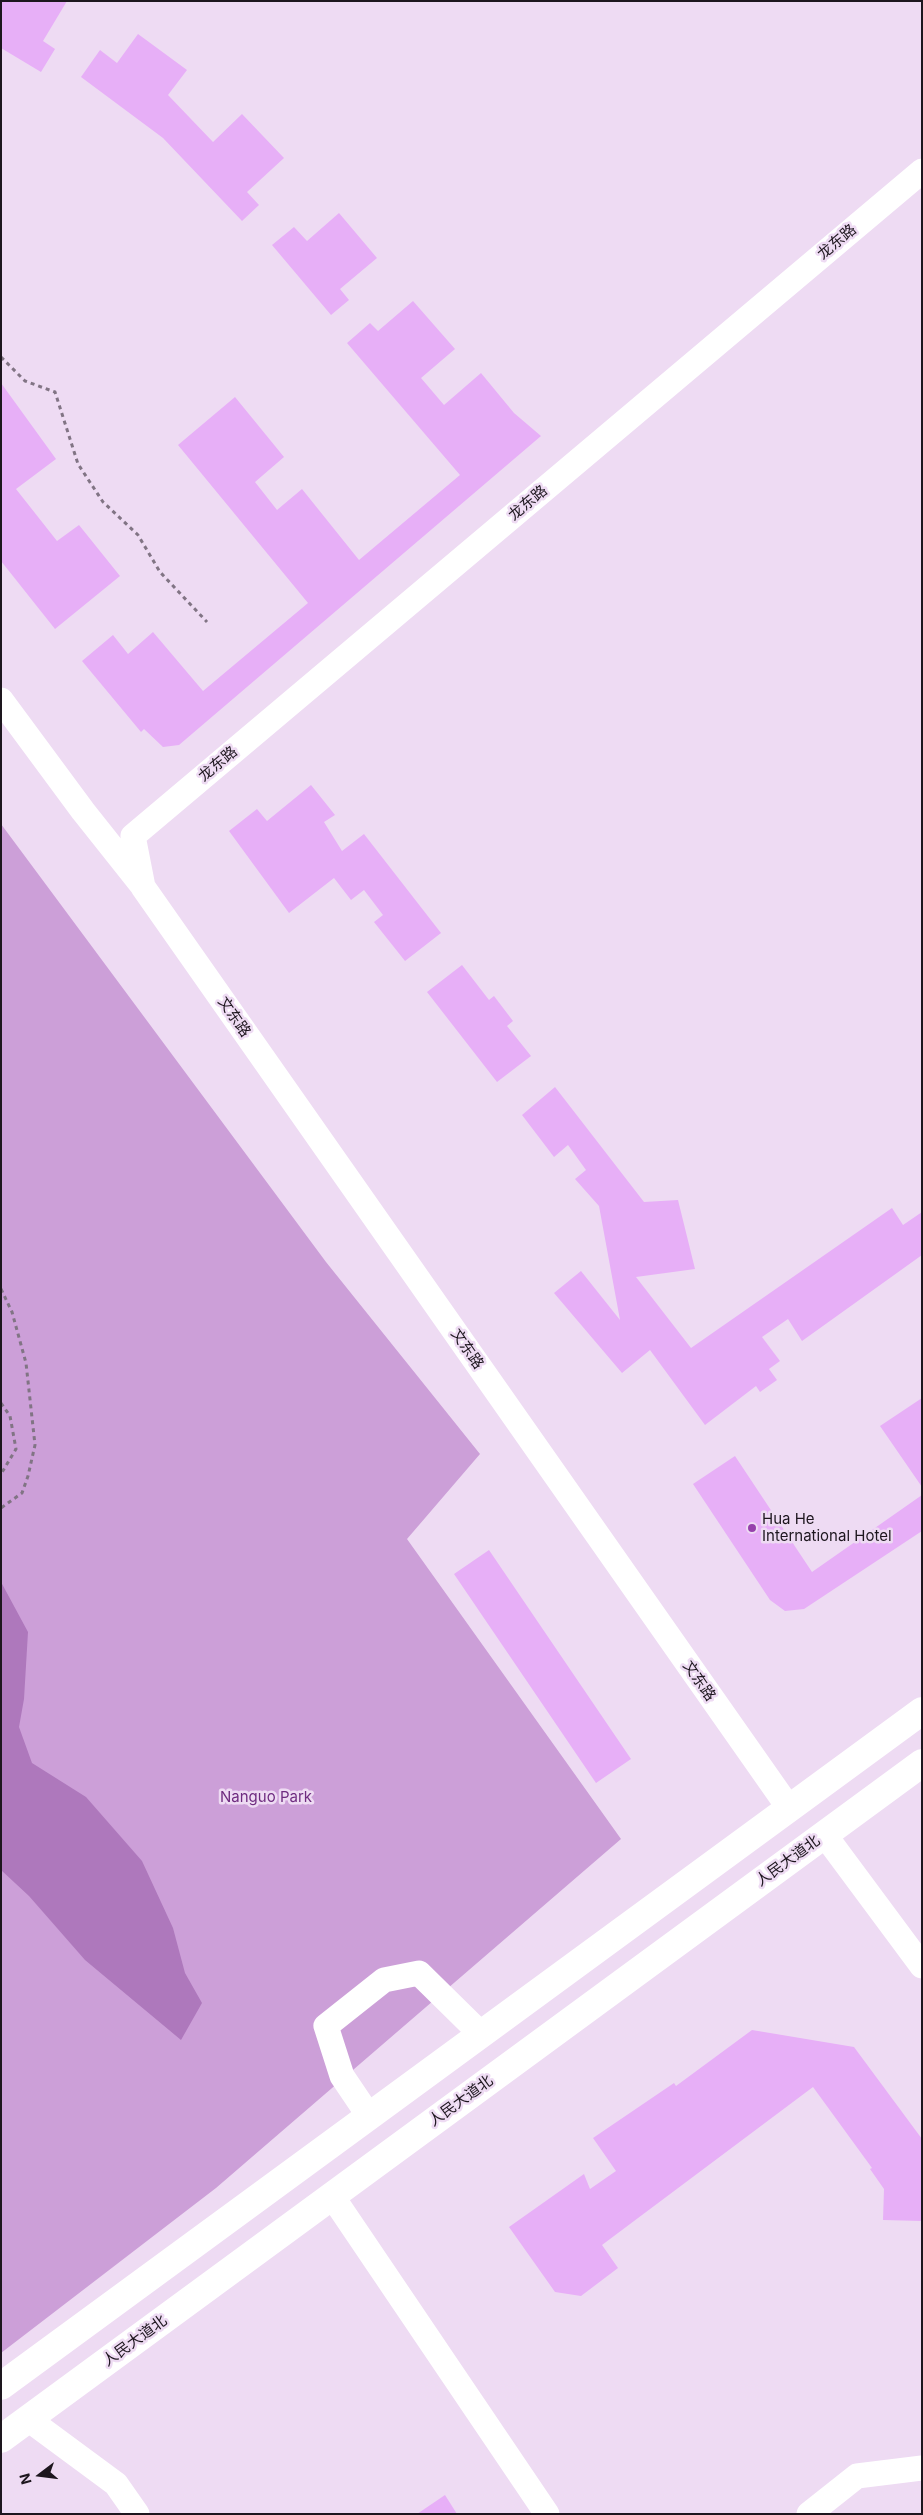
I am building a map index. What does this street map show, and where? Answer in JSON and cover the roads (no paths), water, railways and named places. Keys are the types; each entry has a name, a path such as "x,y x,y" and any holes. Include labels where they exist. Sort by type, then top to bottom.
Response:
{"main road":[{"path":"1,2386 922,1710"},
{"name":"人民大道北","path":"1,2439 922,1763"}],"street":[{"name":"龙东路","path":"134,836 922,171"},
{"name":"文东路","path":"1,700 83,811 145,890 788,1808"},
{"name":"文东路","path":"134,836 145,890"},
{"path":"824,1834 922,1966"},
{"path":"368,2116 342,2076 326,2026 384,1980 419,1973 481,2034"},
{"path":"332,2196 548,2514"},
{"path":"28,2419 116,2484 137,2514"},
{"path":"809,2514 857,2476 922,2468"}],"place":[{"name":"Hua He International Hotel","path":"752,1528"}],"park label":[{"name":"Nanguo Park","path":"266,1797"}]}
